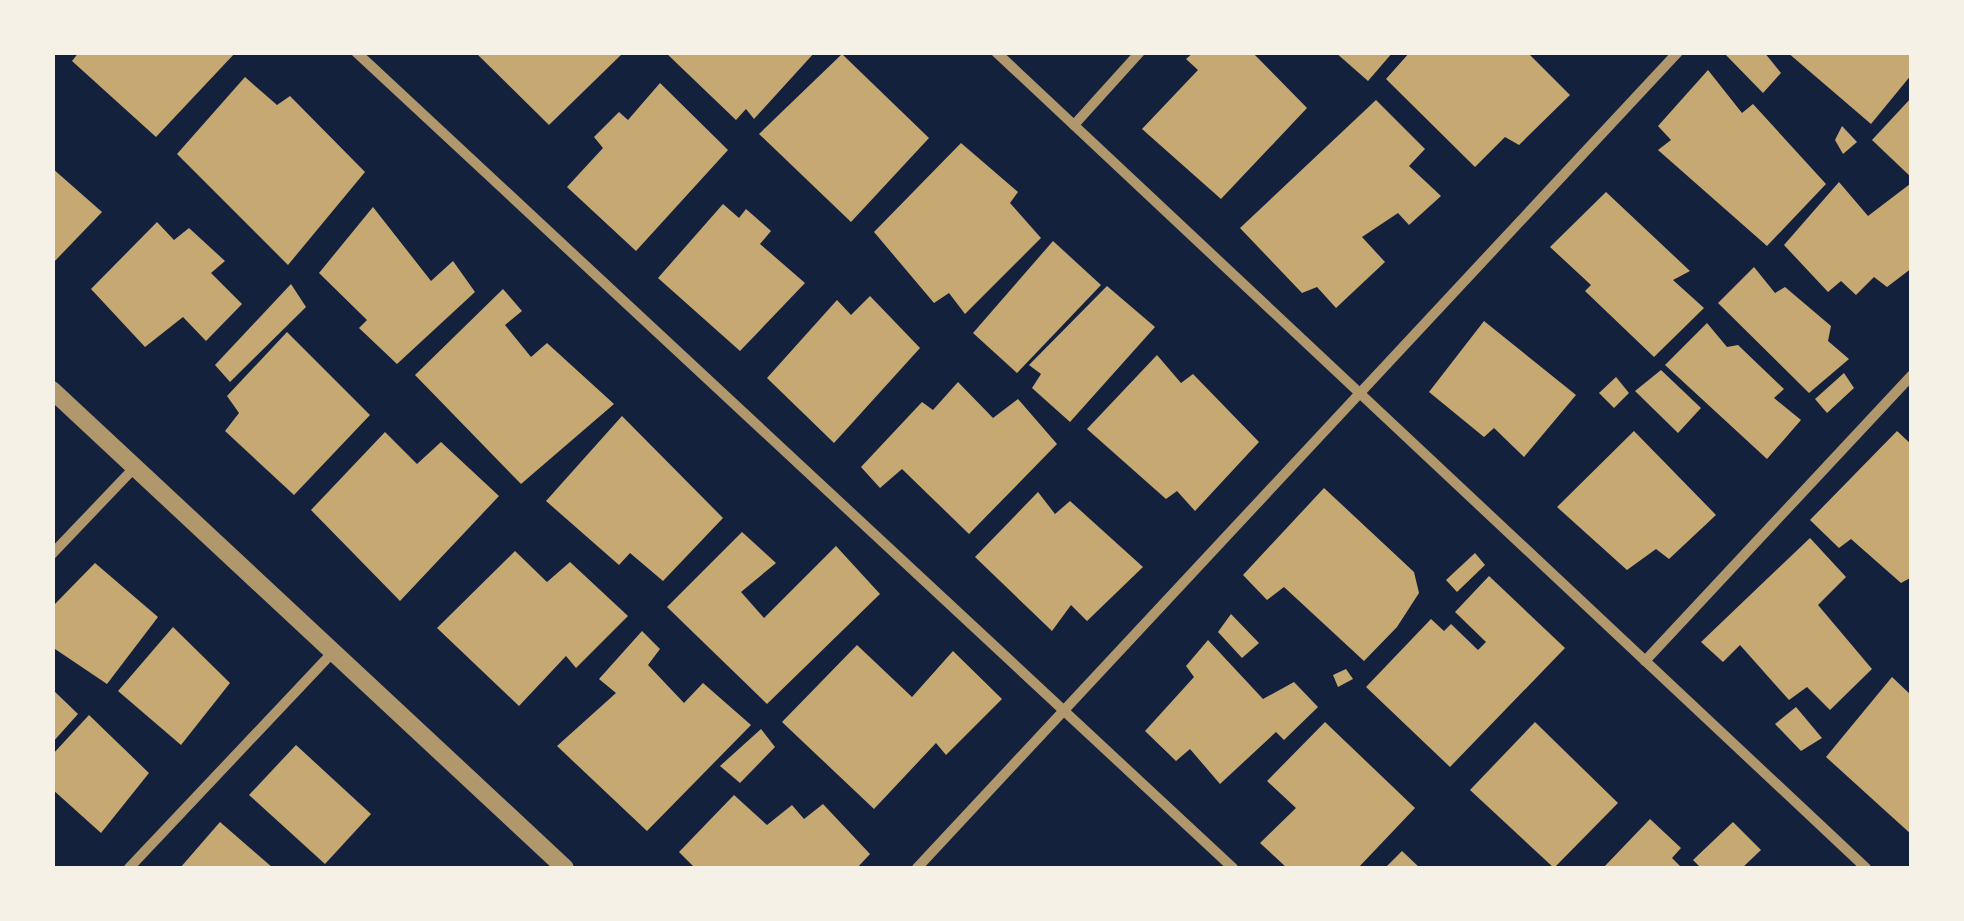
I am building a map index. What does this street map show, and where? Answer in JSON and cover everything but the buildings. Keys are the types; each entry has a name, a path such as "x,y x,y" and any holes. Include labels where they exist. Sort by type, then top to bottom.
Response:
{"street":[{"path":"356,52 1232,868"},
{"path":"996,52 1866,868"},
{"path":"1074,125 1140,52"},
{"path":"917,868 1678,52"},
{"path":"1645,660 1912,375"},
{"path":"52,390 334,651 556,866"},
{"path":"52,554 135,467"},
{"path":"129,868 334,651"}]}
